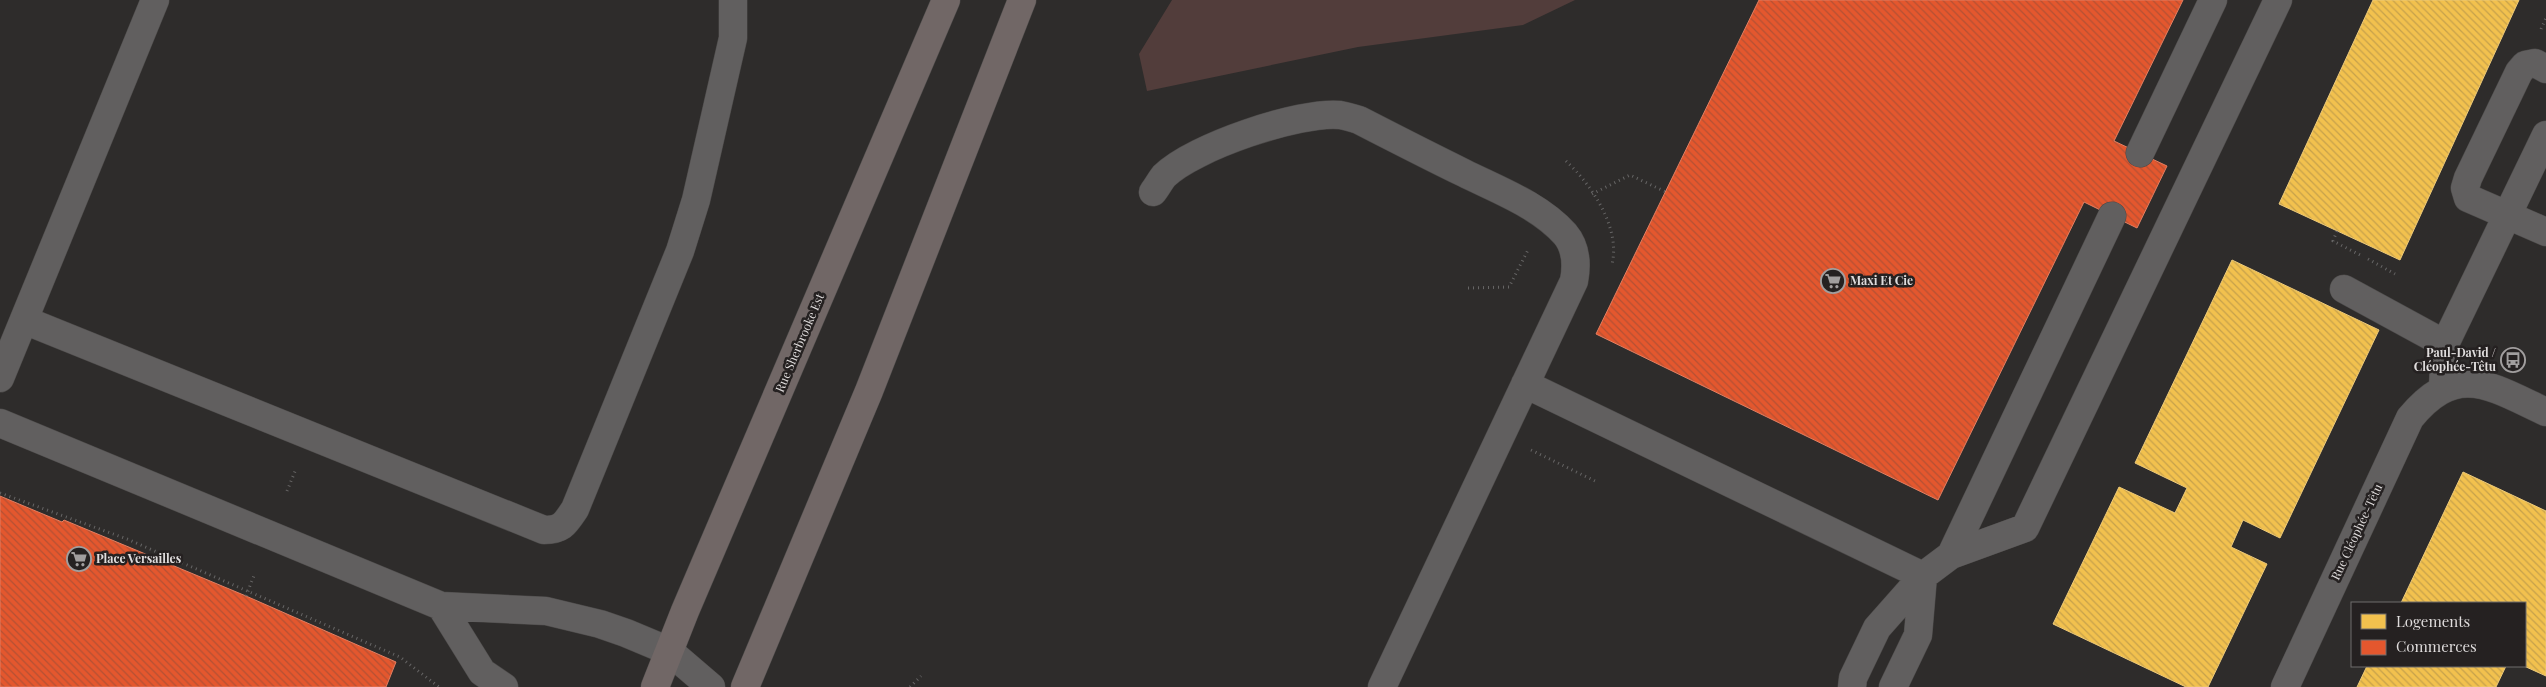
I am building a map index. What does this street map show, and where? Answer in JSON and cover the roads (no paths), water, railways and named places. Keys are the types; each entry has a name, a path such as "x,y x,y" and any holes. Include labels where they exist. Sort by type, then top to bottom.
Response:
{"main road":[{"name":"Rue Sherbrooke Est","path":"654,687 946,0"},
{"path":"745,687 869,391 1022,0"}],"street":[{"path":"0,378 155,0"},
{"path":"24,320 544,530 556,530 566,522 575,509 680,251 696,200 732,38 733,0"},
{"path":"2140,153 2213,0"},
{"path":"1852,687 1853,678 1876,628 1923,576 1951,555 2025,528 2278,0"},
{"path":"2546,69 2535,63 2525,65 2519,72 2468,178 2466,188 2468,198 2546,232"},
{"path":"1153,192 1164,177 1182,163 1210,147 1241,135 1280,125 1314,117 1340,115 1359,120 1517,199 1551,220 1566,235 1574,252 1577,267 1574,281 1382,687"},
{"path":"2546,135 2445,344 2443,387 2466,383 2491,386 2546,412"},
{"path":"1951,555 2112,216"},
{"path":"2344,289 2445,344"},
{"path":"1525,384 1923,576"},
{"name":"Rue Cléophée-Têtu","path":"2284,687 2410,418 2424,401 2443,387"},
{"path":"0,423 441,606 546,611 600,624 669,651 711,687"},
{"path":"1893,687 1918,635 1923,576"},
{"path":"441,606 482,672 504,687"}],"place":[{"name":"Maxi Et Cie","path":"1833,281"},
{"name":"Paul-David / Cléophée-Têtu","path":"2513,360"},
{"name":"Place Versailles","path":"79,559"}]}
